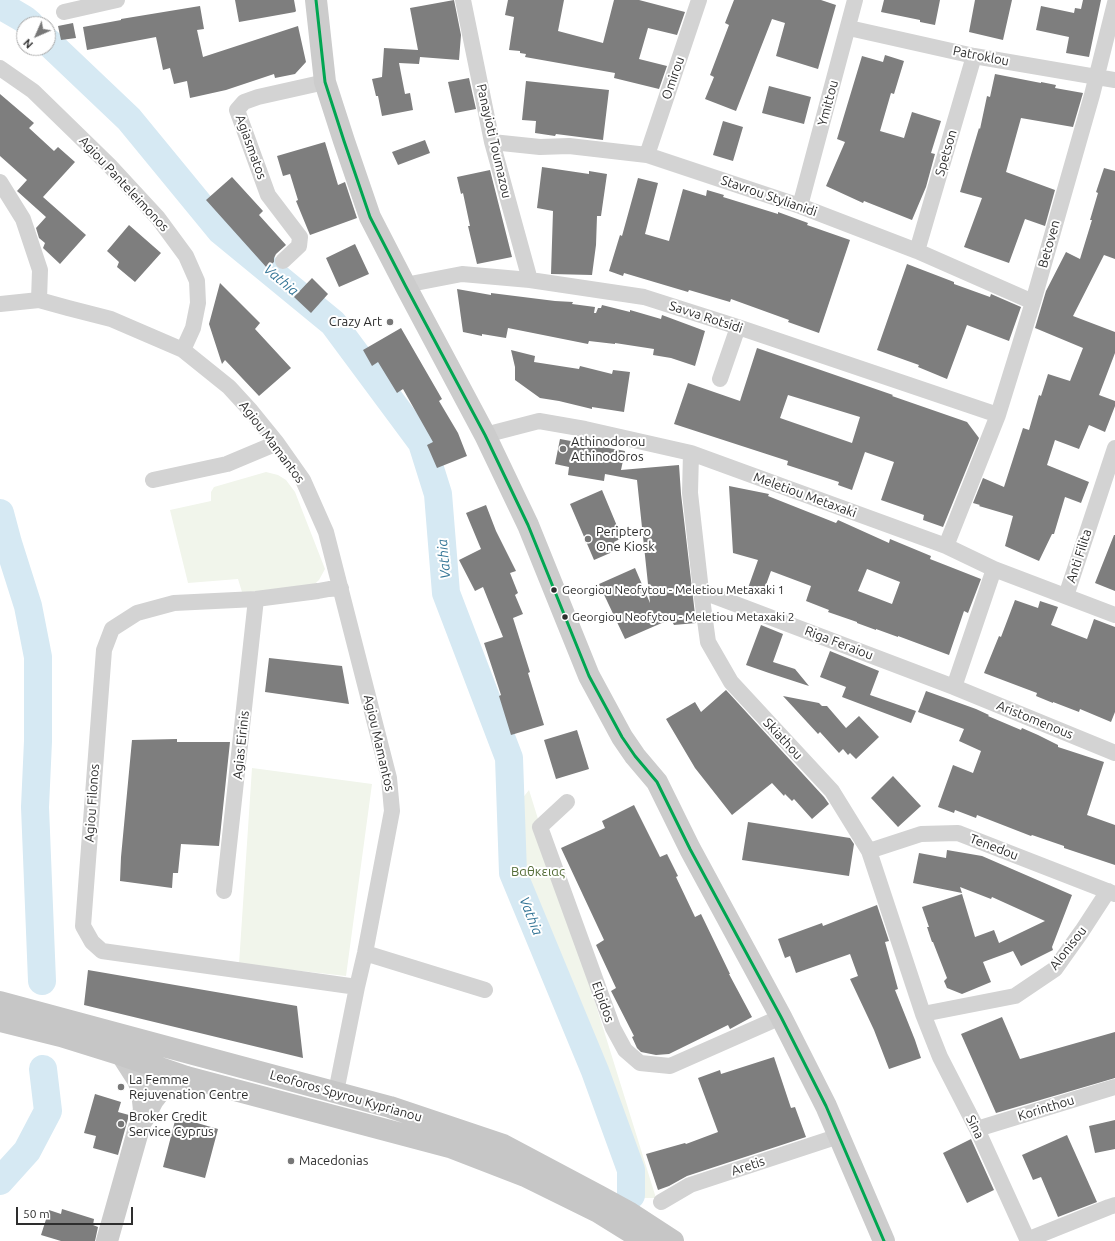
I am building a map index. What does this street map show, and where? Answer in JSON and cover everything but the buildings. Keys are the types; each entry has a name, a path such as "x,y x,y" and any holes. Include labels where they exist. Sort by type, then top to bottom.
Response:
{"main road":[{"name":"Leoforos Spyrou Kyprianou","path":"0,1002 61,1036 122,1054 186,1077 450,1147 525,1176 598,1212 645,1241"},
{"name":"Leoforos Spyrou Kyprianou","path":"0,1021 32,1020 52,1016 390,1106 503,1145 600,1196 630,1213 673,1241"}],"street":[{"path":"64,12 117,0"},
{"path":"316,0 325,82 370,217 485,435 528,525 589,676 622,737 656,782 690,849 781,1017 826,1106 884,1241"},
{"name":"Panayioti Toumazou","path":"463,0 492,142 530,280"},
{"name":"Omirou","path":"647,155 699,0"},
{"name":"Ymittou","path":"800,206 849,28 855,0"},
{"name":"Betoven","path":"946,546 998,415 1033,302 1097,78 1115,3"},
{"name":"Patroklou","path":"849,28 974,56 1115,80"},
{"name":"Spetson","path":"917,251 974,56"},
{"name":"Agiou Panteleimonos","path":"0,68 33,91 109,165 158,218 186,256 197,281 198,303 193,328 183,350"},
{"name":"Agiasmatos","path":"283,261 299,246 300,237 268,195 237,110 244,102 258,97 325,82"},
{"name":"Stavrou Stylianidi","path":"492,142 540,147 569,146 647,155 800,206 917,251 1033,302"},
{"path":"0,182 23,219 40,270 39,300"},
{"name":"Savva Rotsidi","path":"405,285 462,274 530,280 644,297 738,327 998,415"},
{"name":"Agiou Mamantos","path":"0,304 39,300 111,319 183,350 229,387 277,443 303,480 326,532 389,778 392,811 365,953 336,1092"},
{"path":"720,379 738,327"},
{"name":"Meletiou Metaxaki","path":"485,435 539,422 585,428 691,453 946,546 994,569 1115,614"},
{"path":"154,480 227,464 277,443"},
{"name":"Anti Filita","path":"1066,596 1115,448"},
{"name":"Skiathou","path":"691,453 690,493 708,642 731,682 832,791 869,851 924,1014"},
{"path":"954,687 994,569"},
{"name":"Agiou Filonos","path":"341,588 256,599 174,603 136,613 112,629 104,650 83,926 92,942 102,951 357,987"},
{"name":"Riga Feraiou","path":"701,591 954,687"},
{"name":"Agias Eirinis","path":"224,891 256,599"},
{"name":"Aristomenous","path":"954,687 1115,753"},
{"name":"Elpidos","path":"567,802 540,827 613,1028 625,1050 640,1063 670,1066 781,1017"},
{"name":"Tenedou","path":"869,851 921,834 958,832 1111,893"},
{"name":"Alonisou","path":"924,1014 1015,996 1055,969 1111,893"},
{"path":"365,953 485,990"},
{"name":"Sina","path":"924,1014 940,1057 977,1129 1028,1241"},
{"path":"108,1241 144,1110 142,1091 138,1080 122,1054"},
{"path":"141,1123 152,1100 160,1091 186,1077"},
{"name":"Korinthou","path":"977,1129 1115,1087"},
{"name":"Aretis","path":"660,1202 690,1185 839,1136"},
{"path":"1028,1241 1115,1205"}],"green space":[{"path":"266,472 278,475 286,480 295,492 325,569 319,580 308,590 242,592 238,579 188,583 170,510 211,501 211,492 214,487"},
{"path":"252,768 372,784 346,976 239,964"},
{"name":"Βαθκειας","path":"529,790 656,1198 641,1198 521,873 517,805"}],"waterway":[{"name":"Vathia","path":"0,5 19,16"},
{"name":"Vathia","path":"56,50 129,119 221,231 333,323 422,443 438,494 446,593 509,758 513,873 595,1071 631,1170 631,1195"},
{"path":"0,513 28,606 38,657 38,741 35,807 42,981"},
{"path":"0,1181 27,1151 48,1111 43,1069"}],"transit line":[{"path":"316,0 325,82 370,217 485,435 528,525 589,676 622,737 635,756 657,782 690,849 781,1017 826,1106 884,1241"}],"place":[{"name":"Crazy Art","path":"390,322"},
{"name":"Athinodorou Athinodoros","path":"563,449"},
{"name":"Periptero One Kiosk","path":"588,539"},
{"name":"Georgiou Neofytou - Meletiou Metaxaki 1","path":"554,590"},
{"name":"Georgiou Neofytou - Meletiou Metaxaki 2","path":"565,617"},
{"name":"La Femme Rejuvenation Centre","path":"121,1087"},
{"name":"Broker Credit Service Cyprus","path":"121,1124"},
{"name":"Macedonias","path":"291,1161"}]}
